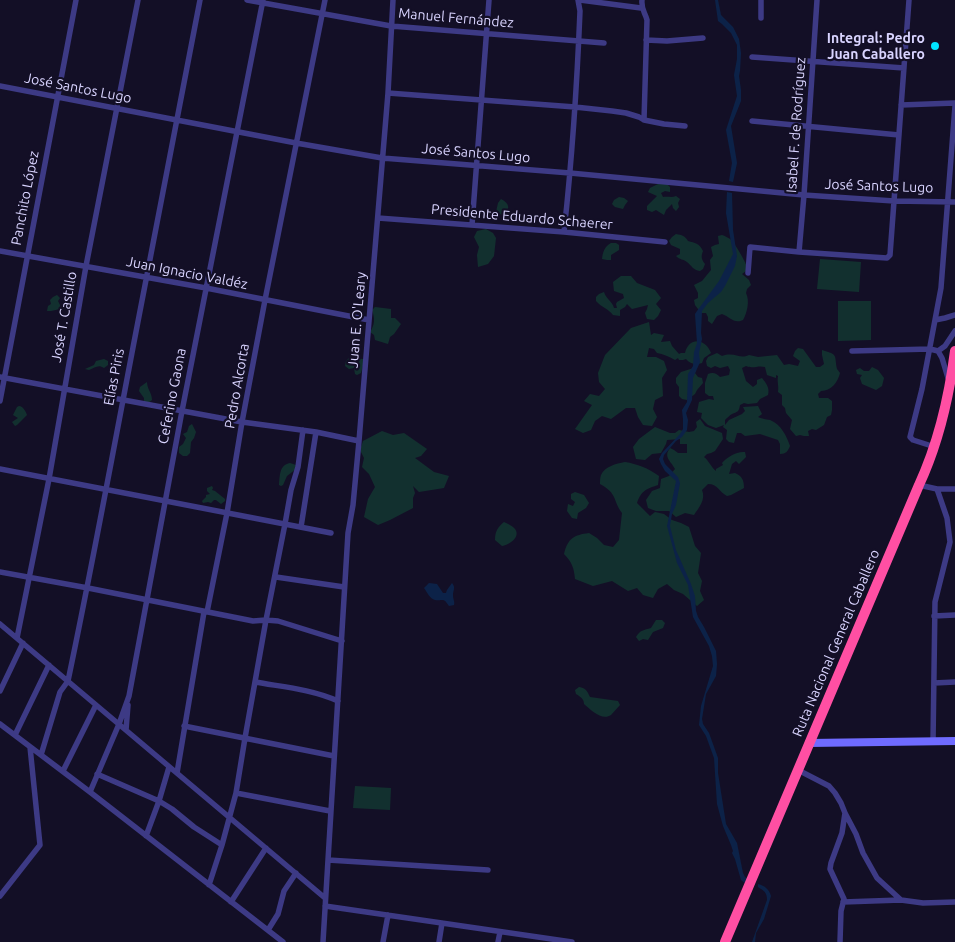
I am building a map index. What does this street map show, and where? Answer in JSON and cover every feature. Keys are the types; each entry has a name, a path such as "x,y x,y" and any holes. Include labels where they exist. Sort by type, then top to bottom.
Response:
{"highway":[{"name":"Ruta Nacional General Caballero","path":"725,942 930,462 950,385 955,351"}],"street":[{"name":"Panchito López","path":"0,401 2,377 76,0"},
{"name":"José T. Castillo","path":"17,638 86,266 138,0"},
{"name":"Elías Piris","path":"41,755 60,692 68,681 88,588 200,0"},
{"name":"Manuel Fernández","path":"247,0 263,1 391,26 604,43"},
{"name":"Pedro Alcorta","path":"176,772 204,612 207,612 227,513 265,300 325,0"},
{"name":"Juan E. O'Leary","path":"322,942 348,533 359,441 378,218 393,0"},
{"path":"472,225 489,0"},
{"path":"564,232 576,108 579,0 641,8"},
{"path":"642,0 641,8 647,20 644,120"},
{"path":"761,18 762,0"},
{"name":"Isabel F. de Rodríguez","path":"798,252 804,195 817,0"},
{"path":"748,273 750,247 887,258 890,255 909,0"},
{"name":"Ceferino Gaona","path":"90,792 129,696 182,411 263,1"},
{"path":"646,40 667,41 702,38"},
{"path":"752,57 904,68"},
{"name":"José Santos Lugo","path":"0,86 296,144 382,158 804,195 894,201 955,202"},
{"path":"388,93 626,113 644,120 685,126"},
{"path":"901,105 955,105 953,158 941,288 922,389 910,437 913,440 935,447"},
{"path":"752,121 899,135"},
{"name":"Presidente Eduardo Schaerer","path":"378,218 564,232 665,242"},
{"name":"Juan Ignacio Valdéz","path":"0,251 369,320"},
{"path":"935,320 955,315"},
{"path":"852,351 930,349 938,351 945,346 955,331"},
{"path":"938,351 945,366 950,385"},
{"path":"2,377 242,422 316,432 359,441"},
{"path":"209,884 236,793 266,620 286,524 290,490 298,467 302,430"},
{"path":"301,527 316,432"},
{"path":"0,469 331,533"},
{"path":"919,485 937,489 955,489"},
{"path":"933,742 935,602 950,542 947,518 937,489"},
{"path":"0,572 253,621 278,621 342,641"},
{"path":"276,577 344,588"},
{"path":"934,616 955,615"},
{"path":"0,624 325,898"},
{"path":"0,691 23,643"},
{"path":"15,736 49,665"},
{"path":"255,682 308,690 338,700"},
{"path":"934,683 955,682"},
{"path":"126,730 129,696"},
{"path":"63,771 96,705"},
{"path":"0,724 283,942"},
{"path":"184,726 334,756"},
{"path":"809,743 955,742"},
{"path":"0,896 40,845 30,747"},
{"path":"146,836 170,766"},
{"path":"798,770 829,786 841,803 866,859 877,878 901,900"},
{"path":"97,774 159,801 222,845"},
{"path":"236,793 330,811"},
{"path":"840,942 841,911 844,898 830,869 842,832 845,813"},
{"path":"231,902 266,848"},
{"path":"328,860 488,870"},
{"path":"268,930 278,914 284,891 296,873"},
{"path":"844,902 901,900 923,903 955,902"},
{"path":"325,906 572,942"},
{"path":"383,942 388,915"},
{"path":"439,942 442,923"},
{"path":"498,942 500,932"}],"green space":[{"path":"658,184 667,184 670,187 670,192 665,191 661,193 663,197 676,196 680,199 679,207 676,211 672,204 664,215 656,210 652,212 647,210 647,206 657,196 648,192 650,188"},
{"path":"619,197 628,201 623,209 612,204"},
{"path":"501,199 508,205 507,211 502,215 496,212"},
{"path":"486,229 493,233 496,238 494,256 488,264 478,267 477,255 479,247 474,237 477,231"},
{"path":"676,234 700,246 703,251 702,258 705,264 703,269 700,271 696,270 676,256 680,254 680,249 671,245 669,241"},
{"path":"722,235 732,241 737,248 747,267 746,271 742,274 749,280 751,285 746,293 748,307 743,320 735,321 722,314 717,316 712,324 708,321 706,313 701,313 695,305 694,300 698,298 698,293 694,285 702,281 711,270 710,260 713,256 711,247 719,244 718,236"},
{"path":"611,243 619,245 619,250 611,255 611,260 602,259 604,250"},
{"path":"820,259 861,262 859,292 817,289"},
{"path":"621,276 631,276 637,283 655,290 661,298 656,304 661,310 654,320 647,319 645,313 648,305 632,309 627,304 620,310 620,316 613,315 596,301 596,297 604,292 614,308 617,308 617,302 624,298 623,294 614,291 613,282"},
{"path":"57,295 60,298 58,301 60,309 47,311 48,306 51,304 50,300"},
{"path":"838,301 871,301 871,340 838,341"},
{"path":"375,307 391,309 391,318 395,318 401,324 390,337 388,344 375,340 374,335 370,332 374,321 372,310"},
{"path":"649,322 651,335 654,333 664,335 661,342 670,341 679,354 685,353 690,344 697,341 705,344 711,353 704,358 702,363 695,364 686,359 679,360 678,358 675,360 649,348 647,357 656,357 664,361 667,370 662,378 663,396 655,400 653,409 657,417 652,426 643,425 635,408 626,408 611,419 602,416 595,421 591,430 583,433 575,429 592,405 584,401 590,394 599,396 605,389 599,382 598,373 605,355 631,328"},
{"path":"798,348 803,349 816,367 824,364 822,350 831,353 835,356 837,369 840,373 834,385 818,394 819,398 828,398 832,401 831,415 827,417 824,425 816,430 808,431 809,436 796,436 790,429 792,420 782,405 782,395 778,392 778,376 776,375 776,378 767,375 765,367 746,366 742,368 746,381 753,387 757,384 757,380 762,378 768,388 768,395 757,403 744,403 740,405 738,411 731,414 725,420 725,425 729,420 745,411 743,407 758,406 762,414 758,417 774,422 783,431 790,446 786,452 780,454 778,440 760,434 745,436 737,433 734,443 729,442 726,439 727,430 723,427 724,425 716,428 708,425 701,418 702,413 697,412 699,402 709,399 714,400 713,396 705,393 705,383 708,374 714,373 720,377 729,375 730,370 728,366 720,368 715,366 711,368 707,366 706,361 708,357 717,353 722,356 730,354 742,357 749,355 758,357 777,355 784,365 798,366 800,361 793,356"},
{"path":"349,358 363,359 361,373 357,375 354,368 349,369 345,366"},
{"path":"104,359 108,361 108,365 104,368 98,366 89,370 85,369 94,365 96,361"},
{"path":"697,367 695,373 698,377 702,378 703,383 695,394 687,400 682,399 679,396 676,378 681,372"},
{"path":"872,367 878,370 884,378 882,386 876,390 862,384 860,378 862,375 857,374 856,370 860,368 864,371 869,371"},
{"path":"147,382 152,400 148,403 144,402 144,398 139,391 140,387"},
{"path":"19,406 23,408 27,415 15,426 12,422 18,418 13,415"},
{"path":"700,419 705,426 722,433 723,439 715,451 704,457 716,471 729,457 739,452 745,452 746,457 739,464 736,461 732,464 729,474 735,473 739,475 743,481 744,488 727,496 714,485 708,484 702,490 703,500 694,515 685,513 676,517 669,511 656,511 648,508 646,500 652,491 660,488 661,479 669,476 675,469 668,459 668,451 670,448 678,453 687,453 687,444 680,444 680,439 667,440 661,453 652,454 645,460 636,459 633,447 639,439 655,427 670,433 675,433 679,430 689,432 694,431 697,427 696,422"},
{"path":"192,424 196,432 191,442 190,453 187,456 183,456 179,453 179,447 186,438 183,434 187,432"},
{"path":"382,431 393,435 404,433 427,449 421,456 415,458 434,472 449,476 444,488 419,492 413,486 415,493 413,508 378,525 364,517 368,499 375,487 369,474 362,467 364,458 360,450 363,441"},
{"path":"625,462 642,467 659,476 658,485 644,491 637,503 650,516 655,512 664,514 672,520 689,527 695,546 701,553 698,573 702,581 700,591 704,600 697,606 667,584 658,589 653,598 643,595 637,588 628,591 612,581 593,586 575,579 572,565 564,554 567,544 572,538 589,533 604,545 613,547 619,540 622,513 610,491 600,484 600,480 601,475 608,467"},
{"path":"290,463 296,465 296,469 287,476 281,486 279,485 282,468"},
{"path":"212,486 212,490 225,499 221,504 216,500 211,503 203,503 202,501 206,495 210,494 207,488"},
{"path":"575,492 584,495 589,503 586,508 578,513 577,519 572,518 567,511 568,504 573,506 575,502 571,499 571,494"},
{"path":"504,522 514,528 516,535 511,542 502,546 495,540 495,537 497,530"},
{"path":"656,620 662,620 665,623 663,628 653,632 648,640 643,639 639,641 636,637 642,631 651,628"},
{"path":"579,687 586,690 590,697 618,701 620,705 611,715 600,716 584,704 582,698 576,694 575,690"},
{"path":"355,786 391,788 390,810 353,808"}],"water":[{"path":"715,0 718,0 721,15 733,27 739,39 741,53 739,76 741,101 731,126 737,163 733,182 729,181 732,163 726,130 737,96 734,75 737,45 731,33 718,21"},
{"path":"727,192 732,193 733,230 737,256 735,266 721,292 702,311 700,362 693,378 692,400 686,413 688,420 687,430 664,455 663,459 665,464 678,477 680,483 670,526 676,550 695,596 698,617 716,651 716,676 706,694 702,719 718,758 718,773 726,824 737,843 743,873 748,879 746,884 741,880 733,851 723,826 717,804 714,758 706,736 699,725 701,706 713,666 712,656 709,646 693,617 688,585 677,563 667,526 676,481 665,471 659,459 683,429 682,410 687,402 688,374 693,366 697,343 695,314 719,281 733,254 726,213"},
{"path":"429,583 437,584 443,593 446,593 452,583 454,588 454,605 449,606 444,600 432,598 424,588"},
{"path":"758,884 766,888 771,896 764,919 756,933 755,942 752,942 767,900 766,893 758,887"}],"place":[{"name":"Integral: Pedro Juan Caballero","path":"935,46"}]}
